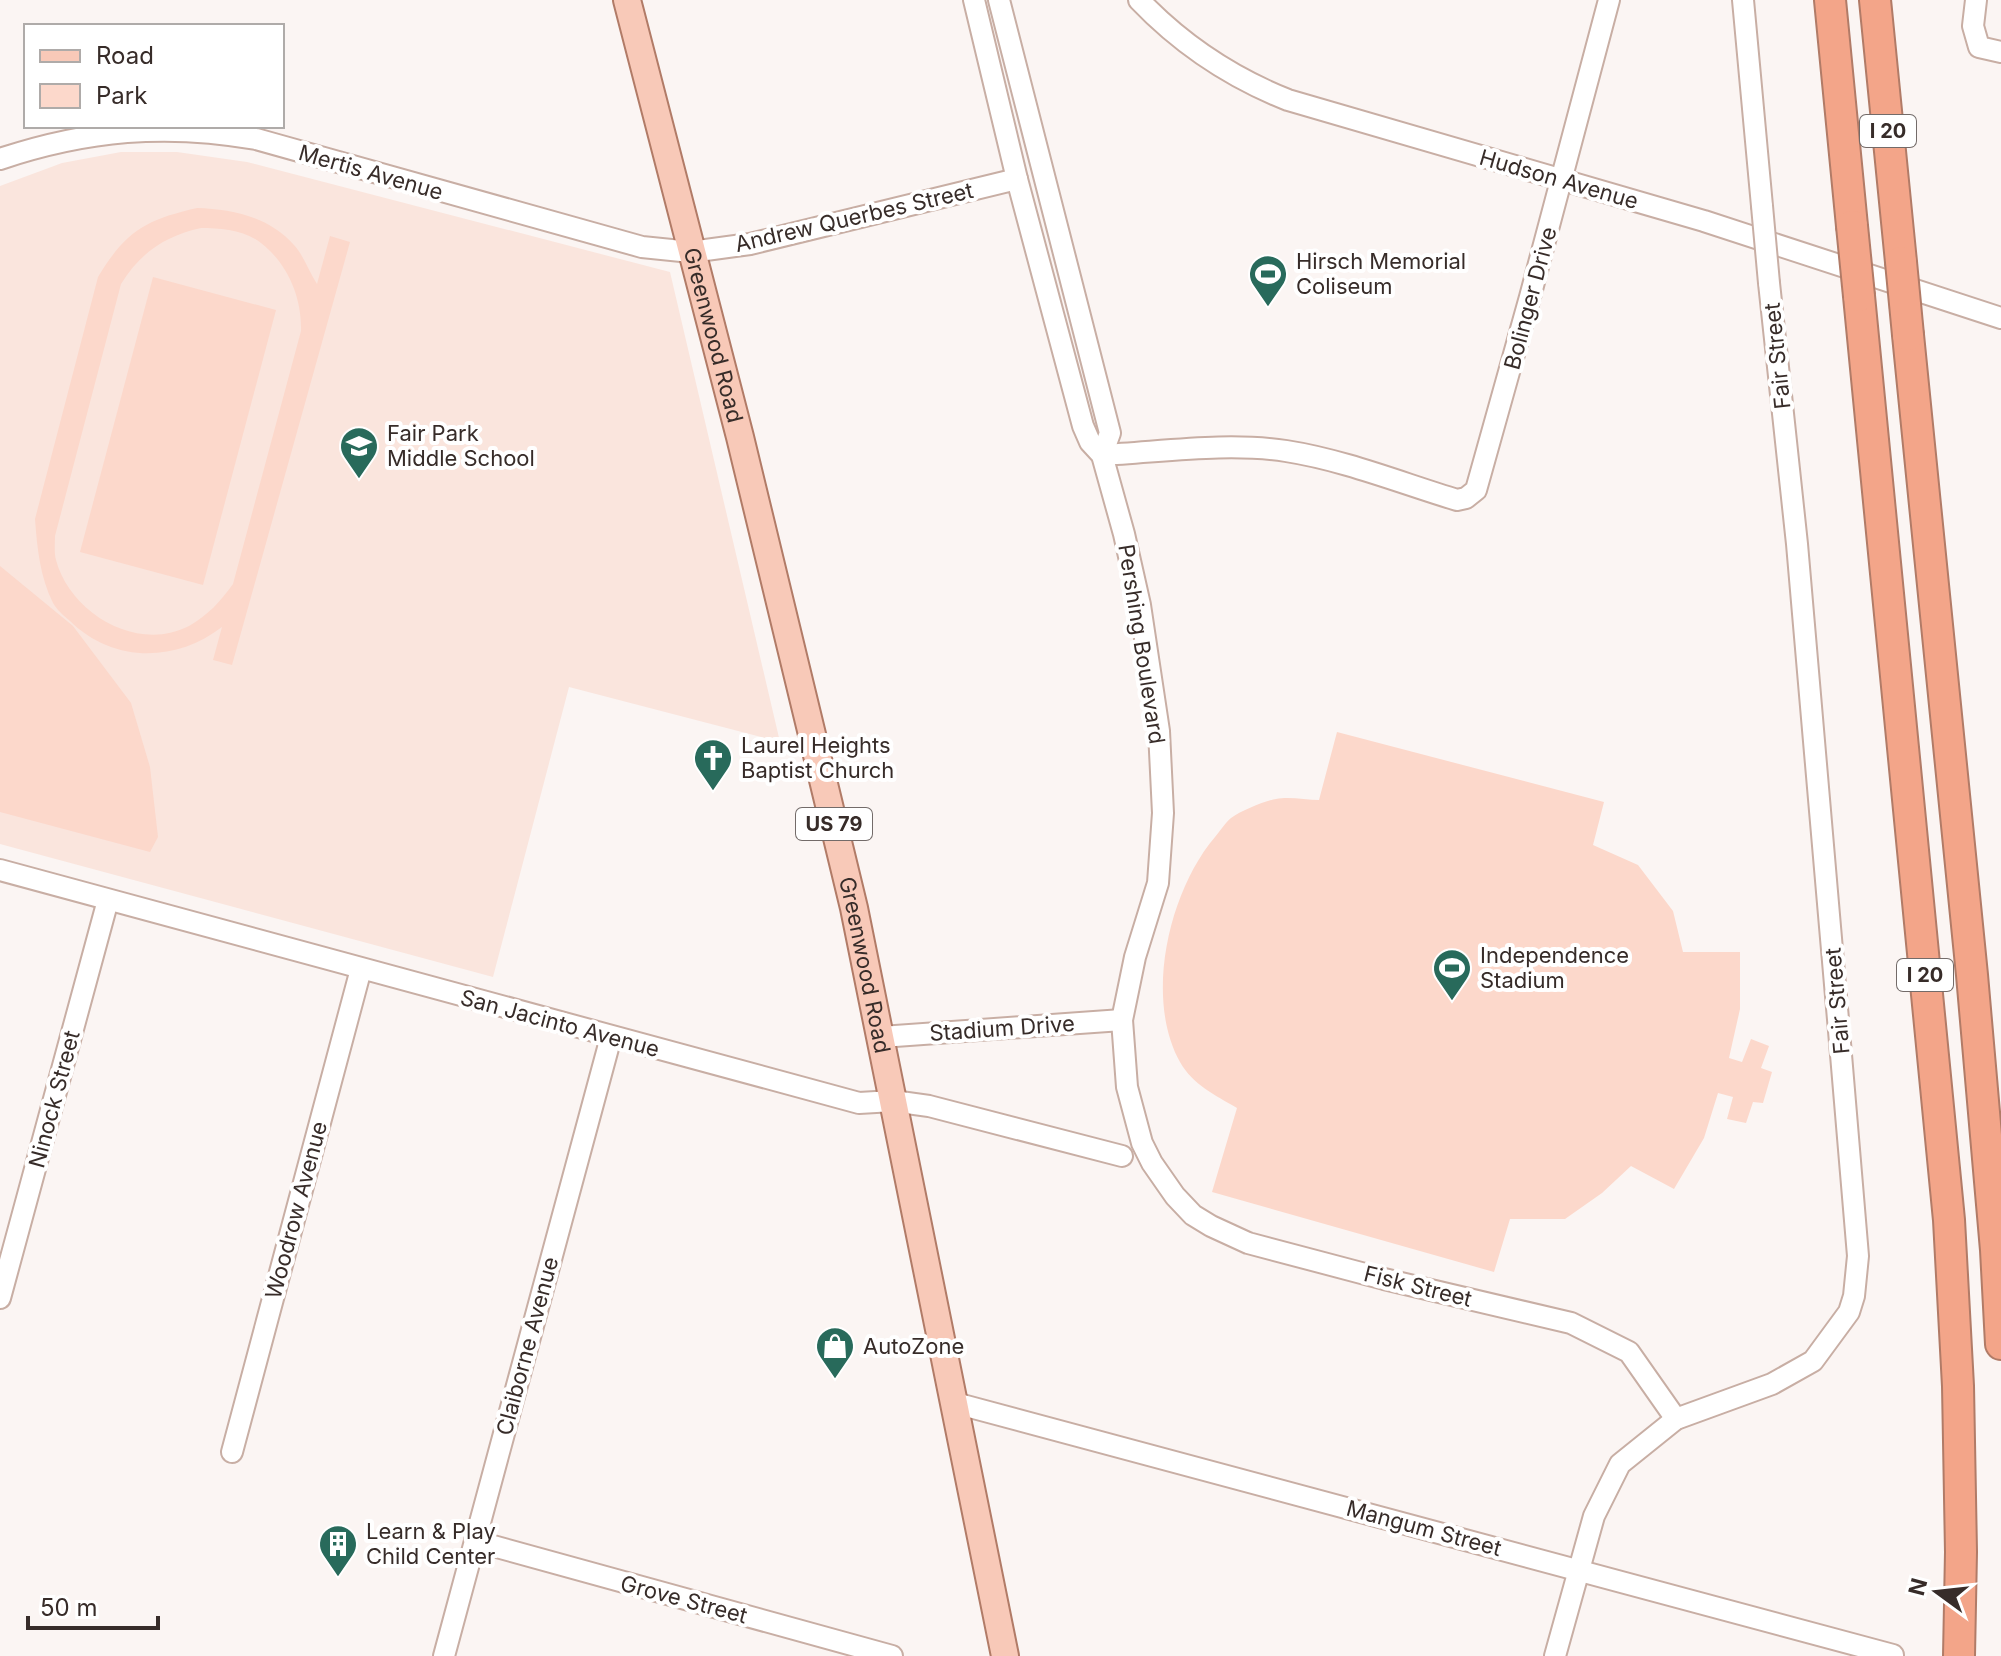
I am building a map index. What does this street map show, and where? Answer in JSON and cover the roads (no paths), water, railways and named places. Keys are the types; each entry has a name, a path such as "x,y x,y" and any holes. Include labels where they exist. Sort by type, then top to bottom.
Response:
{"highway":[{"name":"I 20","path":"1830,0 1949,1220 1958,1386 1959,1656"},
{"name":"I 20","path":"1875,0 1972,975 2001,1344"}],"main road":[{"name":"Greenwood Road","path":"627,0 809,714 881,1037 1005,1656"}],"street":[{"name":"Pershing Boulevard","path":"974,0 1017,179 1083,426 1090,442 1102,455 1130,562 1150,664 1159,731 1163,813 1158,883 1135,957 1122,1020 1127,1087 1142,1143 1152,1163"},
{"name":"Pershing Boulevard","path":"999,0 1110,433 1102,455"},
{"name":"Hudson Avenue","path":"1139,0 1206,59 1263,90 1375,126 1704,221 2001,318"},
{"name":"Bolinger Drive","path":"1102,455 1245,448 1284,451 1323,459 1457,500 1466,498 1476,490 1609,0"},
{"name":"Fair Street","path":"1555,1656 1594,1516 1620,1464 1676,1419 1772,1384 1813,1361 1849,1312 1854,1296 1858,1256 1797,544 1743,0"},
{"path":"1976,0 1973,26 1979,47 2001,52"},
{"name":"Mertis Avenue","path":"0,159 51,144 115,132 147,129 225,134 301,152 642,247 691,252"},
{"name":"Andrew Querbes Street","path":"691,252 750,244 1017,179"},
{"name":"San Jacinto Avenue","path":"0,870 859,1103 893,1101 929,1106 1122,1156"},
{"name":"Ninock Street","path":"0,1298 108,900"},
{"name":"Woodrow Avenue","path":"232,1452 361,969"},
{"name":"Stadium Drive","path":"881,1037 1122,1020"},
{"name":"Claiborne Avenue","path":"444,1656 611,1037"},
{"name":"Fisk Street","path":"1152,1163 1169,1189 1193,1215 1239,1239 1384,1279 1571,1323 1629,1352 1676,1419"},
{"name":"Mangum Street","path":"955,1403 1893,1655"},
{"name":"Grove Street","path":"475,1541 892,1656"}],"place":[{"name":"Hirsch Memorial Coliseum","path":"1268,308"},
{"name":"Fair Park Middle School","path":"359,480"},
{"name":"Laurel Heights Baptist Church","path":"713,792"},
{"name":"Independence Stadium","path":"1452,1002"},
{"name":"AutoZone","path":"835,1380"},
{"name":"Learn & Play Child Center","path":"338,1578"}]}
